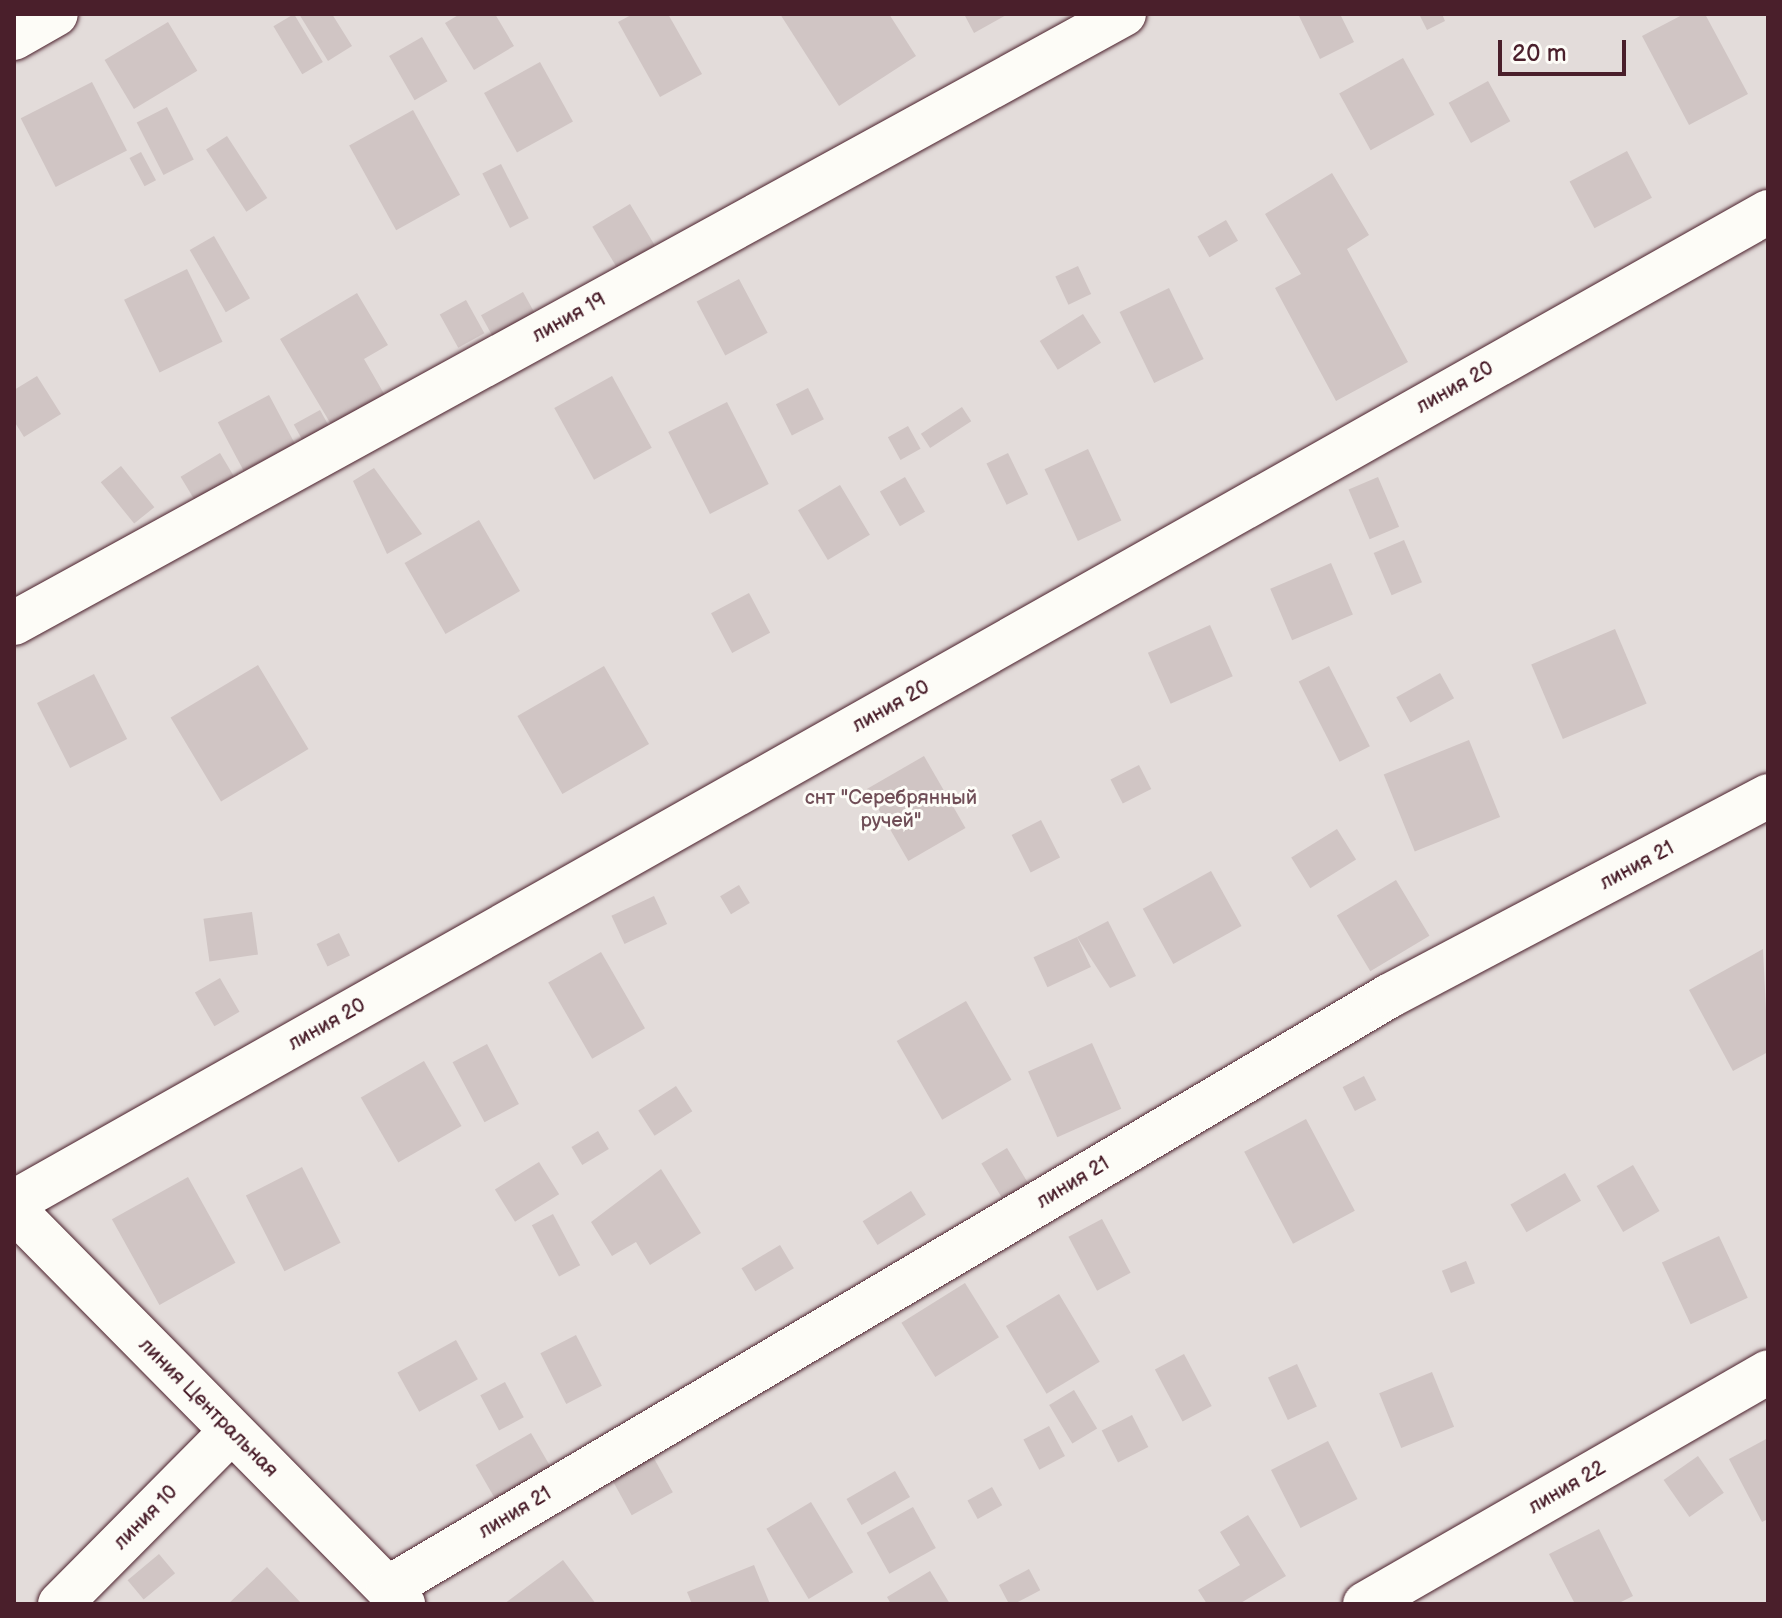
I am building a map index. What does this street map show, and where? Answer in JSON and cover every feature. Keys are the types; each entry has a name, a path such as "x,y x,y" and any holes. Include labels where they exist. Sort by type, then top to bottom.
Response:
{"street":[{"path":"14,38 56,14"},
{"name":"линия 19","path":"14,623 1124,14"},
{"name":"линия 20","path":"14,1202 1768,212"},
{"name":"линия 21","path":"395,1596 1389,996 1768,796"},
{"name":"линия Центральная","path":"14,1210 395,1596"},
{"name":"линия 22","path":"1365,1604 1768,1372"},
{"name":"линия 10","path":"60,1604 231,1432"}],"green space":[{"name":"снт \"Серебрянный ручей\"","path":"14,14 1768,14 1768,1604 14,1604"}],"building":[{"path":"294,14 323,62 302,74 273,26"},
{"path":"299,14 332,14 352,46 328,61"},
{"path":"460,14 495,14 514,46 474,70 445,23"},
{"path":"633,14 668,14 702,74 660,97 618,22"},
{"path":"780,14 889,14 916,56 839,106"},
{"path":"964,14 1008,14 974,33"},
{"path":"1298,14 1340,14 1354,42 1320,59"},
{"path":"1419,14 1442,14 1445,21 1427,30"},
{"path":"1684,14 1705,14 1748,94 1689,125 1642,36"},
{"path":"168,22 197,71 134,109 105,60"},
{"path":"422,37 448,81 415,100 389,56"},
{"path":"1403,58 1435,115 1371,150 1339,93"},
{"path":"540,62 573,121 517,153 484,93"},
{"path":"1488,81 1510,121 1471,143 1449,103"},
{"path":"92,82 127,151 56,187 21,118"},
{"path":"167,107 194,160 163,175 137,122"},
{"path":"413,110 460,195 396,230 349,145"},
{"path":"227,136 267,198 246,212 206,150"},
{"path":"1627,151 1652,198 1594,228 1570,182"},
{"path":"141,152 156,180 145,186 130,158"},
{"path":"501,164 529,218 510,228 482,174"},
{"path":"1332,173 1369,235 1347,249 1408,362 1336,401 1275,288 1301,274 1265,214"},
{"path":"630,204 655,245 617,268 592,227"},
{"path":"1226,220 1238,241 1209,257 1197,236"},
{"path":"214,236 250,298 226,312 190,250"},
{"path":"1078,266 1091,294 1068,305 1055,277"},
{"path":"187,269 223,342 160,372 124,300"},
{"path":"739,279 768,333 725,355 697,302"},
{"path":"1169,288 1204,359 1154,383 1120,312"},
{"path":"523,292 535,314 493,337 481,315"},
{"path":"357,293 388,345 364,359 390,404 338,436 280,339"},
{"path":"466,300 484,333 458,348 440,315"},
{"path":"1083,314 1101,343 1058,370 1040,341"},
{"path":"37,376 61,414 24,437 14,421 14,390"},
{"path":"612,376 652,448 594,480 554,408"},
{"path":"808,388 824,419 792,436 776,404"},
{"path":"269,395 295,444 244,471 218,422"},
{"path":"727,402 769,484 710,514 668,432"},
{"path":"962,407 971,421 930,448 921,434"},
{"path":"320,410 333,433 306,447 294,425"},
{"path":"908,426 921,449 900,460 888,437"},
{"path":"1088,449 1121,521 1078,541 1044,469"},
{"path":"220,453 234,476 194,500 181,477"},
{"path":"1008,453 1028,494 1007,505 986,464"},
{"path":"121,466 154,507 134,524 101,482"},
{"path":"374,468 422,534 387,554 353,481"},
{"path":"905,477 925,512 900,526 880,492"},
{"path":"1378,477 1399,527 1370,539 1349,490"},
{"path":"840,485 870,535 828,560 798,510"},
{"path":"479,520 520,591 446,634 405,563"},
{"path":"1404,540 1422,582 1392,595 1374,553"},
{"path":"1331,563 1353,615 1292,640 1270,589"},
{"path":"749,593 770,633 732,653 711,613"},
{"path":"1210,625 1233,676 1171,704 1148,653"},
{"path":"1615,629 1647,704 1563,739 1531,665"},
{"path":"258,665 308,749 221,802 171,718"},
{"path":"604,666 649,744 562,794 517,716"},
{"path":"1329,666 1370,746 1340,762 1299,681"},
{"path":"1440,673 1454,698 1410,723 1396,697"},
{"path":"94,674 127,739 70,768 37,703"},
{"path":"1469,740 1500,817 1415,851 1384,774"},
{"path":"924,756 965,828 908,861 867,789"},
{"path":"1139,765 1151,789 1123,804 1110,780"},
{"path":"1041,820 1060,857 1031,872 1012,835"},
{"path":"1337,829 1356,860 1310,888 1291,858"},
{"path":"1211,871 1242,926 1173,964 1143,909"},
{"path":"1396,880 1429,936 1370,971 1337,916"},
{"path":"739,885 750,903 731,914 720,896"},
{"path":"654,896 667,924 625,944 611,916"},
{"path":"252,912 258,955 209,961 203,919"},
{"path":"1108,921 1136,976 1110,988 1077,937"},
{"path":"339,933 350,955 327,966 317,944"},
{"path":"1077,937 1091,967 1047,987 1033,957"},
{"path":"1763,949 1768,1052 1733,1071 1689,990"},
{"path":"601,952 645,1028 592,1059 548,982"},
{"path":"220,978 240,1012 214,1026 195,993"},
{"path":"966,1001 1012,1080 942,1120 897,1041"},
{"path":"1092,1043 1121,1109 1057,1137 1028,1071"},
{"path":"487,1044 519,1104 484,1122 453,1062"},
{"path":"424,1061 462,1126 398,1162 361,1098"},
{"path":"1364,1076 1376,1100 1355,1111 1343,1087"},
{"path":"676,1086 692,1111 655,1136 638,1111"},
{"path":"1306,1119 1355,1211 1293,1244 1244,1152"},
{"path":"598,1131 609,1149 582,1165 571,1147"},
{"path":"1007,1148 1029,1184 1003,1199 981,1163"},
{"path":"539,1162 559,1194 515,1222 495,1190"},
{"path":"1633,1165 1660,1211 1623,1232 1597,1186"},
{"path":"302,1167 341,1243 284,1271 246,1196"},
{"path":"661,1169 701,1233 650,1265 636,1242 612,1256 591,1222"},
{"path":"1565,1173 1581,1201 1526,1232 1510,1204"},
{"path":"188,1177 236,1263 159,1305 112,1219"},
{"path":"911,1191 926,1215 877,1245 863,1221"},
{"path":"553,1214 580,1265 559,1276 532,1225"},
{"path":"1102,1219 1131,1273 1097,1291 1068,1237"},
{"path":"1719,1236 1748,1298 1691,1324 1662,1263"},
{"path":"780,1245 794,1268 755,1291 741,1268"},
{"path":"1466,1261 1475,1283 1451,1293 1442,1271"},
{"path":"965,1283 999,1337 935,1377 901,1323"},
{"path":"1059,1294 1100,1362 1047,1394 1006,1326"},
{"path":"576,1335 602,1386 566,1404 540,1353"},
{"path":"456,1340 478,1379 419,1412 397,1372"},
{"path":"1184,1354 1212,1406 1183,1422 1155,1369"},
{"path":"1297,1364 1317,1407 1288,1420 1268,1378"},
{"path":"1432,1372 1454,1427 1401,1448 1379,1393"},
{"path":"505,1382 524,1417 499,1430 480,1395"},
{"path":"1074,1390 1097,1429 1072,1444 1049,1405"},
{"path":"1132,1415 1148,1447 1118,1463 1102,1430"},
{"path":"1049,1426 1065,1456 1039,1470 1023,1440"},
{"path":"531,1433 552,1470 497,1502 476,1465"},
{"path":"1768,1438 1768,1519 1762,1522 1729,1459"},
{"path":"1328,1441 1358,1499 1300,1528 1271,1470"},
{"path":"651,1453 673,1492 632,1515 610,1476"},
{"path":"1698,1456 1724,1493 1689,1517 1664,1480"},
{"path":"895,1471 910,1497 862,1525 847,1499"},
{"path":"992,1487 1002,1505 978,1519 968,1501"},
{"path":"811,1502 853,1572 809,1599 766,1529"},
{"path":"913,1507 936,1548 889,1574 867,1533"},
{"path":"1248,1515 1286,1576 1239,1604 1207,1604 1198,1590 1240,1565 1220,1532"},
{"path":"1599,1529 1633,1596 1617,1604 1575,1604 1549,1554"},
{"path":"159,1554 175,1573 144,1600 128,1580"},
{"path":"563,1560 596,1604 504,1604"},
{"path":"754,1565 770,1604 692,1604 687,1592"},
{"path":"267,1567 302,1604 228,1604"},
{"path":"1029,1569 1040,1590 1009,1604 999,1585"},
{"path":"930,1571 950,1604 891,1604 887,1597"}]}
